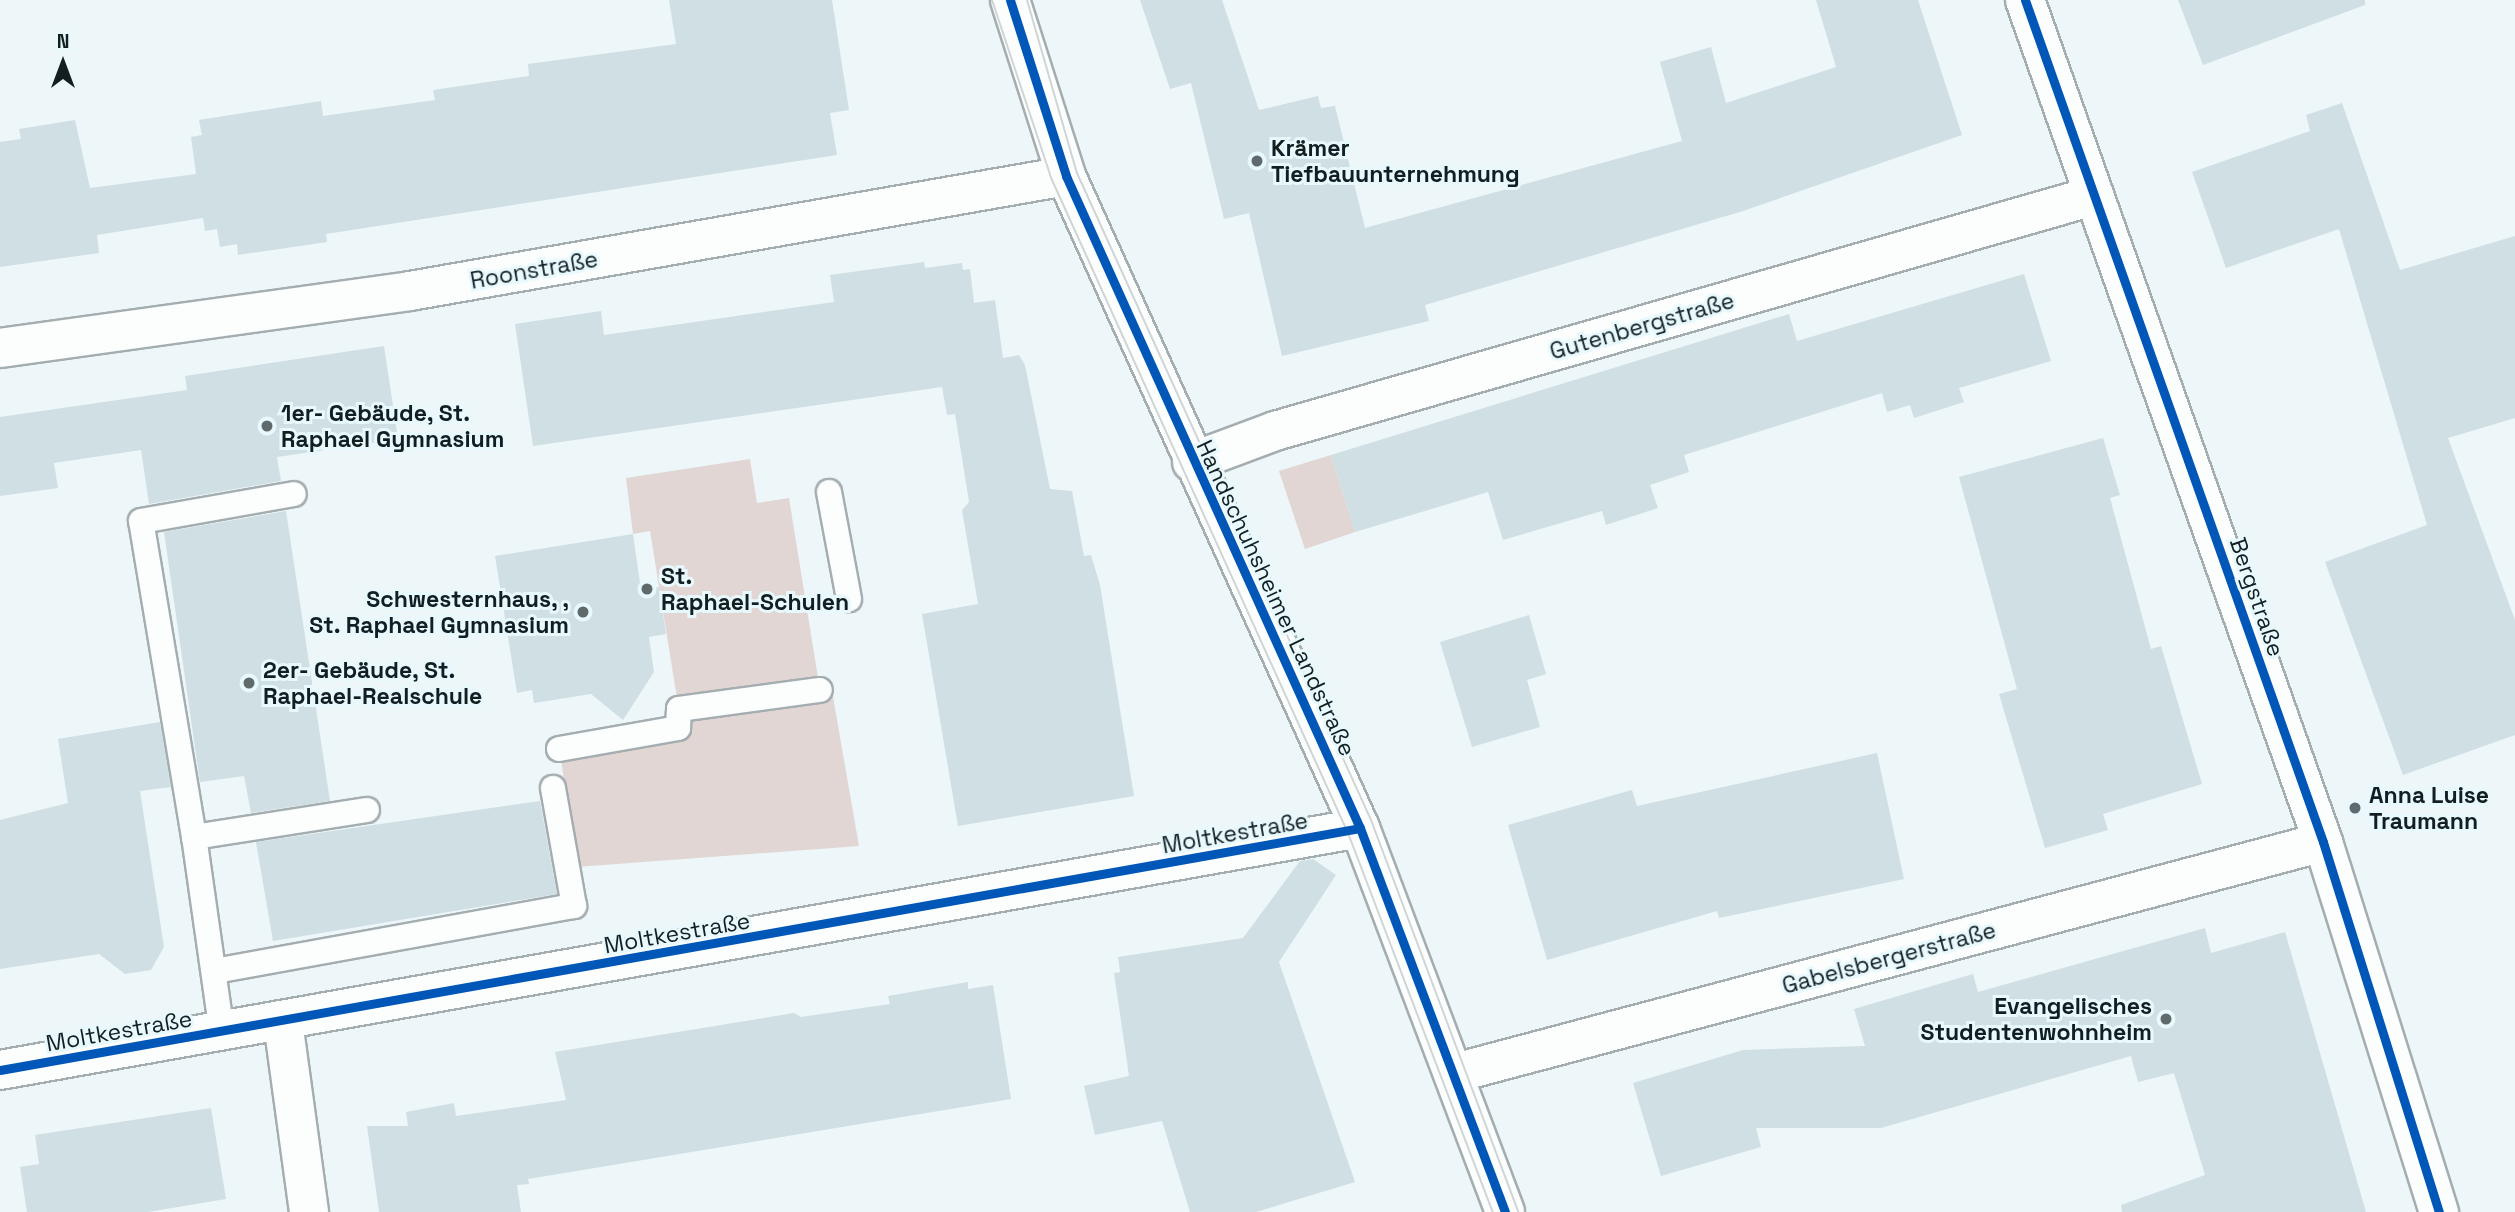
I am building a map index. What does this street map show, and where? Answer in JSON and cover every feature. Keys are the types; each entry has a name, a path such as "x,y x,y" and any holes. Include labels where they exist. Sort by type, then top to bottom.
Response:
{"street":[{"name":"Handschuhsheimer Landstraße","path":"1010,0 1066,176 1192,462 1360,828 1455,1073 1505,1212"},
{"name":"Bergstraße","path":"2025,0 2323,842 2439,1212"},
{"name":"Roonstraße","path":"0,348 410,291 1066,176"},
{"name":"Gutenbergstraße","path":"1192,462 1275,431 2093,196"},
{"name":"Moltkestraße","path":"0,1070 222,1033 1360,828"},
{"name":"Gabelsbergerstraße","path":"1455,1073 2323,842"},
{"path":"283,1022 309,1212"}],"lane":[{"path":"829,492 849,599"},
{"path":"222,1033 194,837 141,521 293,494"},
{"path":"559,749 678,728 679,709 820,690"},
{"path":"215,971 574,906 553,788"},
{"path":"194,837 367,810"}],"shaded area":[{"path":"1331,455 1355,532 1305,549 1279,471"},
{"path":"750,459 757,503 789,498 820,690 832,691 859,846 576,867 560,751 682,729 650,531 633,534 626,478"}],"building":[{"path":"669,0 832,0 849,110 830,113 837,155 326,234 327,242 238,255 237,244 220,247 217,229 205,231 203,218 97,235 99,253 0,267 0,142 21,139 19,129 75,120 90,188 196,174 191,137 202,135 199,120 321,101 323,116 435,100 433,90 529,76 528,64 676,44"},
{"path":"1140,0 1222,0 1259,110 1318,96 1321,108 1335,106 1365,228 1682,141 1660,62 1711,47 1726,103 1836,67 1816,0 1918,0 1962,135 1743,211 1425,305 1429,321 1282,356 1249,213 1224,219 1191,83 1170,89"},
{"path":"2178,0 2365,0 2365,5 2203,65"},
{"path":"2342,103 2400,270 2515,236 2515,418 2448,438 2515,620 2515,735 2403,775 2325,562 2427,525 2339,229 2226,268 2192,172 2310,131 2306,115"},
{"path":"924,262 925,268 962,263 963,270 970,269 974,303 995,300 1003,358 1019,355 1025,365 1050,489 1072,491 1084,556 1091,555 1100,585 1134,796 958,826 922,614 978,604 962,510 969,502 955,414 947,415 942,387 533,446 515,324 601,311 604,335 834,302 830,275"},
{"path":"2024,274 2051,361 1959,388 1964,402 1914,418 1910,405 1887,412 1882,393 1684,455 1689,472 1650,485 1658,508 1606,525 1602,511 1503,540 1488,492 1355,532 1331,455 1789,314 1797,341"},
{"name":"1er- Gebäude, St. Raphael Gymnasium","path":"384,346 398,439 277,457 281,481 149,504 141,450 54,463 58,488 0,496 0,417 187,390 185,376"},
{"path":"2103,438 2120,495 2110,498 2151,649 2161,646 2202,784 2103,814 2108,830 2045,848 1999,694 2017,689 1959,477"},
{"name":"2er- Gebäude, St. Raphael-Realschule","path":"286,511 330,801 251,813 244,776 200,782 164,532"},
{"name":"Schwesternhaus, , St. Raphael Gymnasium","path":"633,534 641,590 659,587 666,634 649,637 654,672 623,720 591,694 534,703 532,690 517,693 495,556"},
{"path":"1529,615 1546,674 1527,680 1540,727 1472,747 1440,642"},
{"path":"160,722 171,787 140,791 164,947 151,970 125,974 99,954 0,969 0,820 68,803 58,739"},
{"path":"1877,753 1904,879 1719,918 1717,911 1547,960 1508,825 1632,790 1637,806"},
{"path":"540,801 557,894 273,941 256,842"},
{"path":"1313,859 1336,875 1279,962 1355,1182 1256,1212 1190,1212 1162,1121 1095,1135 1084,1086 1129,1076 1114,973 1120,972 1118,957 1243,938 1300,861"},
{"path":"2205,928 2211,953 2285,932 2366,1212 2122,1212 2121,1205 2205,1175 2174,1073 2138,1082 2131,1056 1881,1128 1756,1128 1761,1147 1661,1176 1633,1083 1743,1050 1865,1046 1854,1009 1973,974 1978,992"},
{"path":"968,982 968,989 993,985 1011,1099 528,1179 529,1184 517,1185 521,1212 379,1212 367,1126 408,1126 406,1112 454,1103 456,1116 566,1100 555,1052 794,1013 801,1017 890,1004 888,996"},
{"path":"211,1108 226,1199 148,1212 27,1212 20,1167 39,1164 35,1135"}],"tram line":[{"path":"992,0 1052,180 1348,833 1493,1212"},
{"path":"1027,0 1077,173 1371,820 1518,1212"}],"cycle path":[{"path":"1010,0 1066,176 1360,828 1505,1212"},
{"path":"2025,0 2323,842 2439,1212"},
{"path":"0,1070 1360,828"}],"place":[{"name":"Krämer Tiefbauunternehmung","path":"1257,161"},
{"name":"1er- Gebäude, St. Raphael Gymnasium","path":"267,426"},
{"name":"St. Raphael-Schulen","path":"647,589"},
{"name":"Schwesternhaus, , St. Raphael Gymnasium","path":"583,612"},
{"name":"2er- Gebäude, St. Raphael-Realschule","path":"249,683"},
{"name":"Anna Luise Traumann","path":"2355,808"},
{"name":"Evangelisches Studentenwohnheim","path":"2166,1019"}]}
